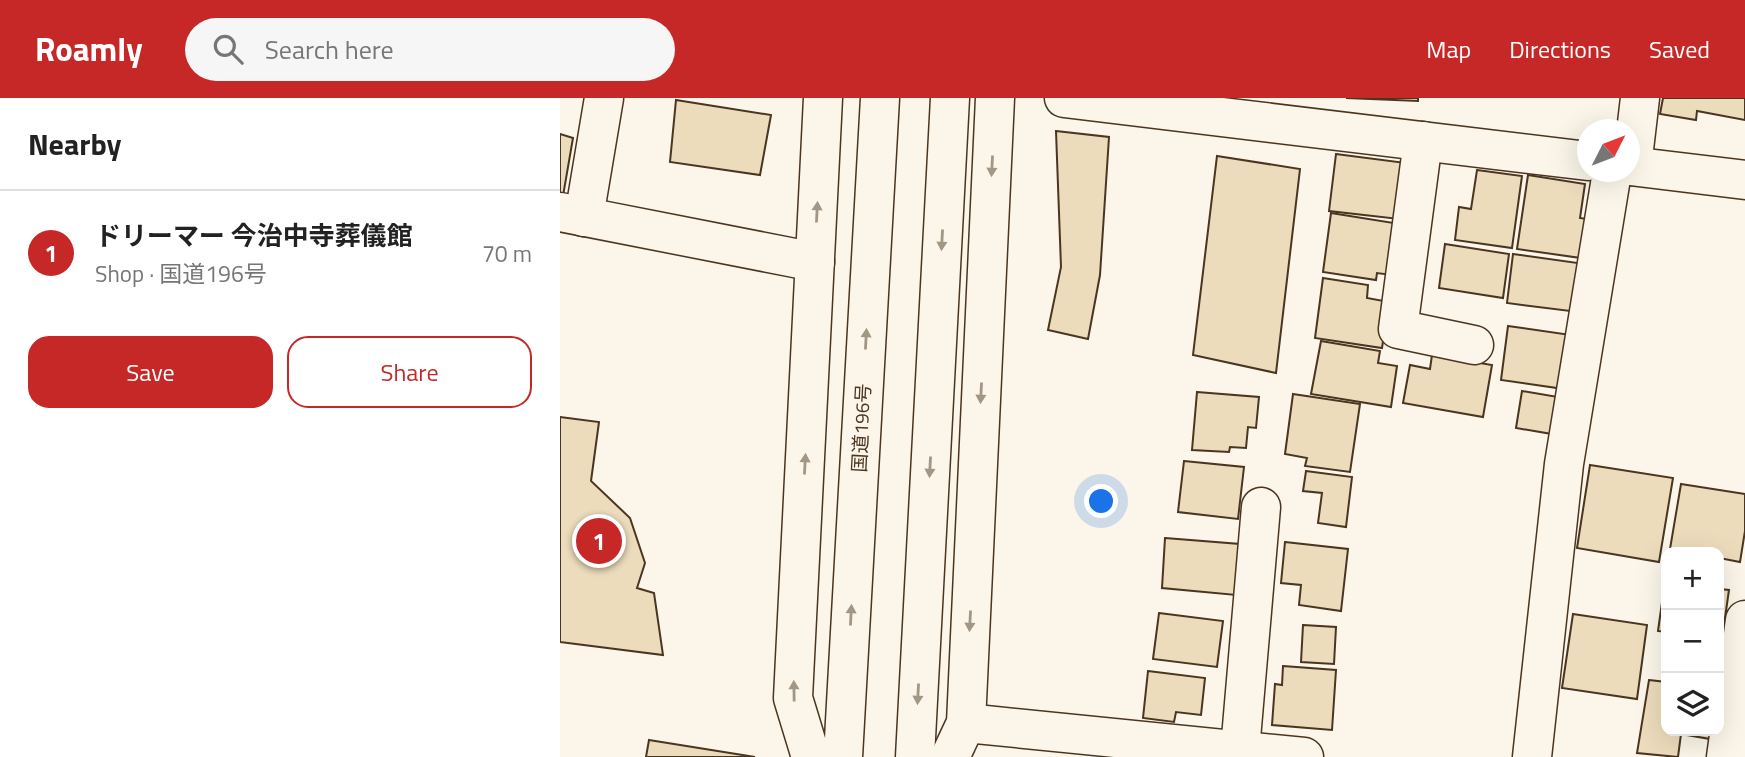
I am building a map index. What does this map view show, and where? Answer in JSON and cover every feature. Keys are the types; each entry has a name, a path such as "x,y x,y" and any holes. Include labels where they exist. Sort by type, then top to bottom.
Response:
{"main road":[{"path":"604,98 572,214 815,262"},
{"path":"811,757 793,698 823,98"},
{"name":"国道196号","path":"843,757 880,98"},
{"path":"915,757 950,98"},
{"path":"950,757 965,723 995,98"},
{"path":"1064,98 1324,114 1423,141 1577,160"},
{"path":"1636,119 1640,98"},
{"path":"1423,141 1398,329 1474,345"},
{"path":"1640,170 1745,180"},
{"path":"1532,757 1564,464 1622,182"},
{"path":"1240,750 1261,507"},
{"path":"1726,757 1745,620"},
{"path":"965,723 1304,757"}],"building":[{"path":"1346,98 1418,98 1418,101"},
{"path":"1663,98 1745,98 1745,120 1697,111 1696,120 1660,114"},
{"path":"676,100 771,115 760,175 670,162"},
{"path":"1056,131 1109,137 1100,275 1088,339 1048,330 1061,267"},
{"path":"560,134 573,138 563,196 560,195"},
{"path":"1336,154 1406,163 1399,219 1329,211"},
{"path":"1217,156 1300,169 1276,373 1193,355"},
{"path":"1477,170 1522,176 1512,248 1455,240 1459,207 1471,209"},
{"path":"1528,175 1585,184 1580,218 1587,219 1581,258 1517,249"},
{"path":"1331,213 1400,224 1392,275 1377,273 1376,280 1323,272"},
{"path":"1445,244 1509,254 1503,298 1439,288"},
{"path":"1513,254 1585,264 1578,312 1507,303"},
{"path":"1323,278 1368,285 1367,298 1389,302 1382,348 1315,338"},
{"path":"1508,326 1571,335 1564,389 1501,380"},
{"path":"1321,341 1380,351 1378,363 1397,366 1391,407 1311,394"},
{"path":"1432,355 1492,365 1483,417 1403,403 1410,365 1430,369"},
{"path":"1522,391 1558,397 1552,434 1516,428"},
{"path":"1197,392 1259,397 1256,428 1248,427 1246,448 1230,447 1229,452 1192,450"},
{"path":"1293,394 1360,404 1350,472 1305,466 1307,458 1285,454"},
{"path":"560,417 599,422 591,481 630,518 645,563 637,588 654,593 663,655 560,642"},
{"path":"1184,461 1244,467 1238,519 1178,512"},
{"path":"1590,465 1673,478 1659,562 1577,548"},
{"path":"1306,471 1352,477 1346,527 1318,523 1322,493 1303,491"},
{"path":"1681,484 1745,494 1745,531 1740,562 1724,559 1724,547 1670,547"},
{"path":"1165,538 1240,544 1236,595 1162,588"},
{"path":"1285,542 1348,549 1341,611 1299,605 1301,585 1281,583"},
{"path":"1724,590 1729,590 1724,625"},
{"path":"1661,610 1661,631 1658,631"},
{"path":"1159,613 1223,621 1217,667 1153,659"},
{"path":"1573,614 1647,625 1637,699 1562,688"},
{"path":"1303,625 1336,627 1334,664 1301,662"},
{"path":"1283,666 1336,670 1332,730 1272,725 1275,684 1282,685"},
{"path":"1148,671 1205,678 1201,715 1176,712 1174,722 1143,718"},
{"path":"1649,680 1661,681 1661,736 1681,736 1678,757 1637,753"},
{"path":"649,740 755,757 646,757"}],"place":[{"name":"ドリーマー 今治中寺葬儀館","path":"599,541"}]}
